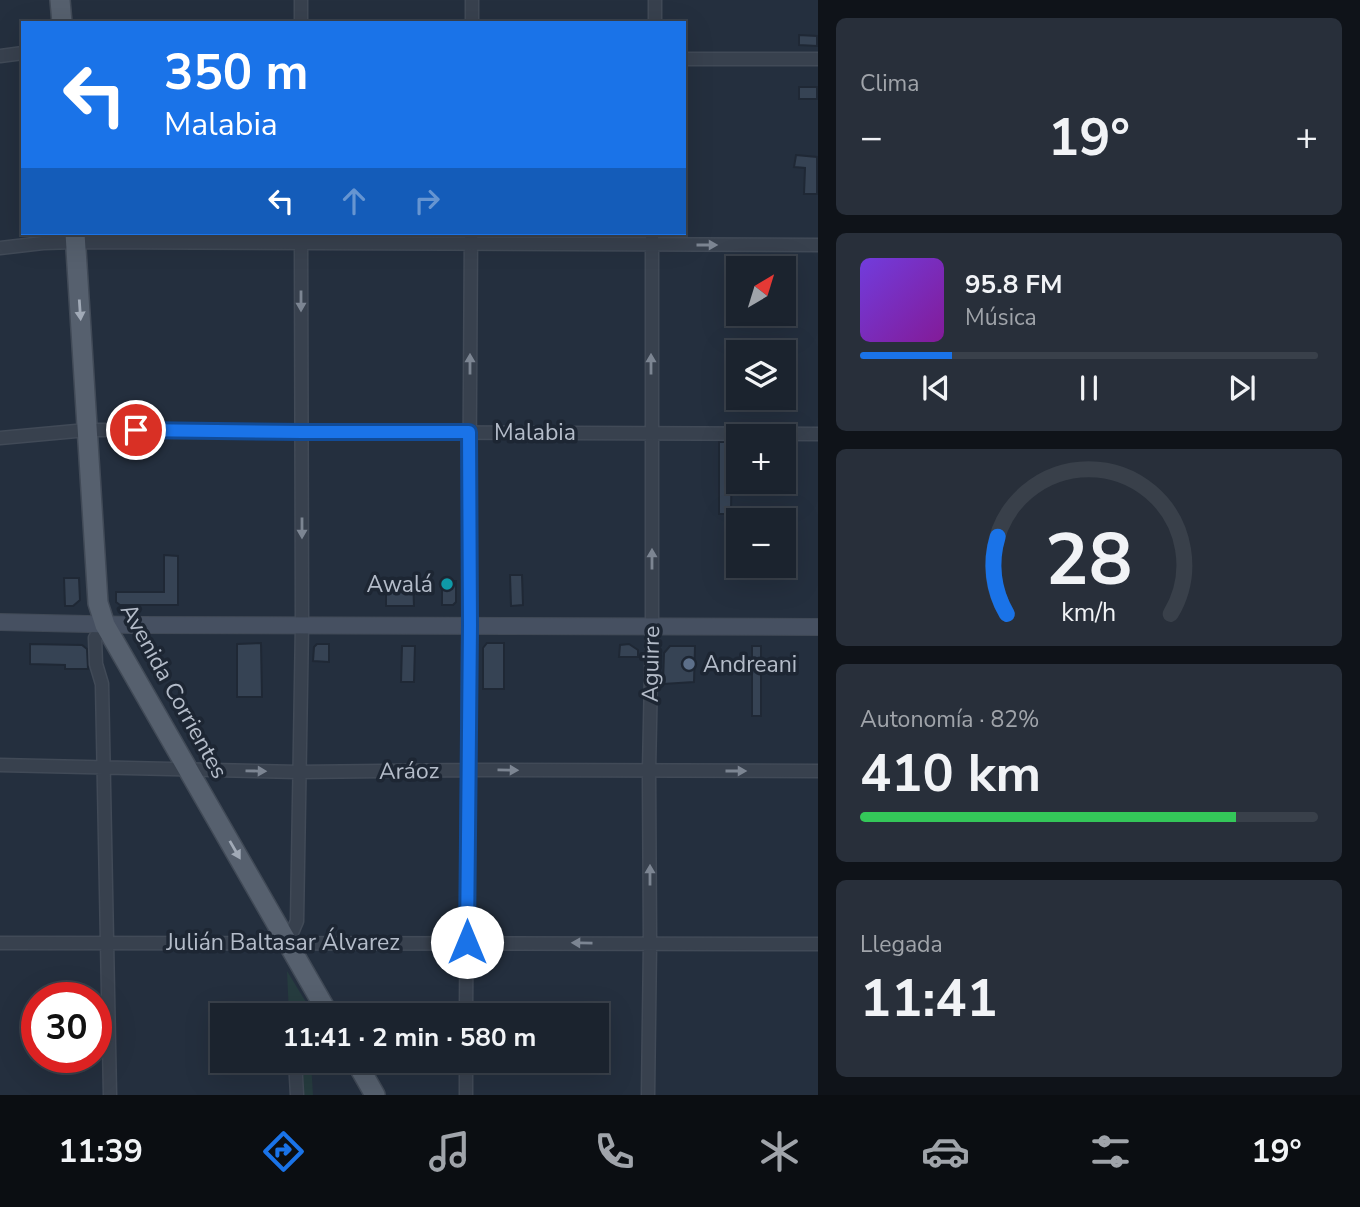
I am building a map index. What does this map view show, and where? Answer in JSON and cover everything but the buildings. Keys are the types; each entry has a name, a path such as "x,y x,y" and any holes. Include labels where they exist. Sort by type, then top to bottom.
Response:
{"main road":[{"path":"60,0 62,21"},
{"name":"Avenida Corrientes","path":"75,237 98,603 105,625 323,1003"},
{"path":"0,622 105,625 817,626"},
{"path":"362,1073 375,1095"}],"street":[{"path":"301,0 301,21"},
{"path":"472,0 472,21"},
{"path":"655,0 655,21"},
{"path":"0,56 21,54"},
{"path":"686,59 817,59"},
{"path":"0,248 75,237 652,239 817,245"},
{"path":"288,942 297,921 302,625 301,237"},
{"path":"467,1003 470,239"},
{"name":"Aguirre","path":"648,1095 652,239"},
{"name":"Malabia","path":"0,438 87,430 817,434"},
{"path":"105,625 95,638 96,664 102,684 110,1095"},
{"name":"Aráoz","path":"0,765 299,772 817,771"},
{"name":"Julián Baltasar Álvarez","path":"0,943 817,944"},
{"path":"296,1073 297,1095"},
{"path":"466,1073 466,1095"}],"green space":[{"path":"287,971 307,1003 288,1003"},
{"path":"299,1073 312,1073 313,1095 300,1095"}],"place":[{"name":"Awalá","path":"447,584"},
{"name":"Andreani","path":"689,664"}],"route":[{"path":"136,430 469,432 467,942"}]}
